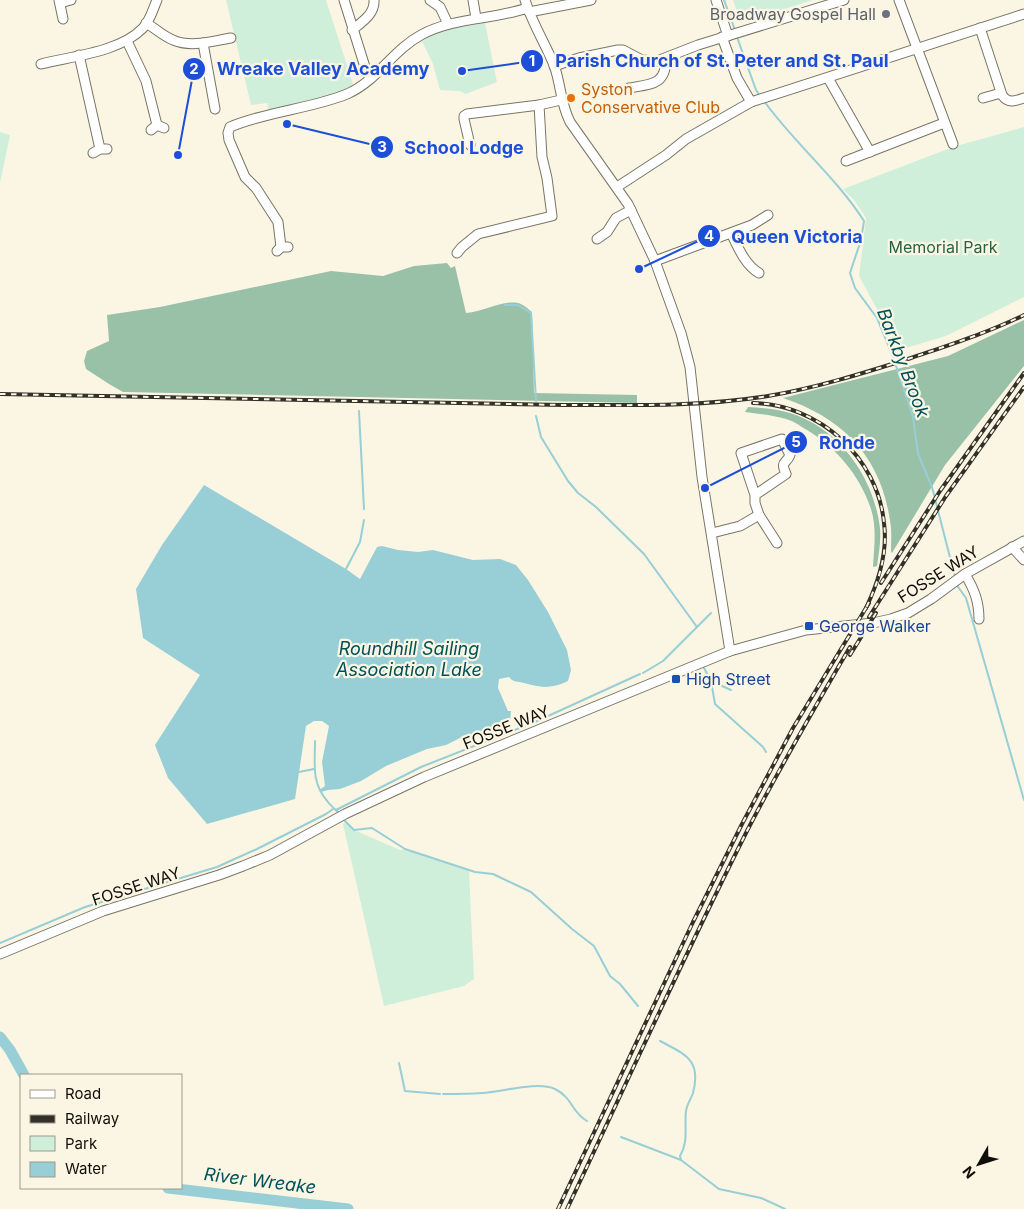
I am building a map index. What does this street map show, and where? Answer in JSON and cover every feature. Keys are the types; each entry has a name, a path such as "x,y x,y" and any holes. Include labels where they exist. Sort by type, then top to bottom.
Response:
{"street":[{"path":"63,19 59,2 71,0"},
{"path":"41,64 108,48 127,41 144,27 157,0"},
{"path":"344,0 366,72 372,78"},
{"path":"352,30 369,16 374,6 374,0"},
{"path":"430,0 440,7 448,24"},
{"path":"473,0 476,18"},
{"path":"282,248 278,222 256,188 246,177 229,140 228,133 230,127 266,115 346,94 372,78 419,36 448,24 527,7 591,0"},
{"path":"716,0 737,78 751,102"},
{"path":"554,66 613,50 622,50 636,58 661,59 698,45 844,0"},
{"path":"898,0 953,144"},
{"path":"527,7 554,66 561,100 570,122 618,187 631,210 655,261 681,333 690,367 702,477 730,651"},
{"path":"618,187 666,155 686,139 751,102 1024,14"},
{"path":"146,23 173,40 185,43 203,43 232,38"},
{"path":"980,28 1004,98 1008,101 1024,98"},
{"path":"127,41 146,81 157,128"},
{"path":"203,43 216,112"},
{"path":"79,55 100,151"},
{"path":"635,85 652,87 663,77 666,69 661,59"},
{"path":"828,78 870,152"},
{"path":"983,98 1001,93"},
{"path":"470,145 464,119 464,116 467,114 539,105 561,100"},
{"path":"264,105 266,115"},
{"path":"457,253 478,234 552,216 542,157 539,105"},
{"path":"846,161 944,123"},
{"path":"597,239 607,232 616,218 631,210"},
{"path":"655,261 752,225 768,215"},
{"path":"732,233 740,251 752,269 759,273"},
{"path":"755,495 786,474 783,463 790,454 782,438 741,452 755,495 755,503 759,515 777,544"},
{"path":"712,533 740,526 759,515"},
{"name":"FOSSE WAY","path":"0,954 103,911 219,876 270,855 341,817 464,760 730,651 806,630 873,623 892,619 918,608 959,578 1012,546 1024,541"},
{"path":"1012,546 1024,560"},
{"path":"959,578 976,593 979,604 979,619"}],"green space":[{"path":"226,0 326,0 353,84 347,89 326,98 269,111 267,103 251,105"},
{"path":"733,0 813,0 741,23"},
{"path":"485,23 497,82 466,94 459,91 440,90 433,64 422,41 441,30"},
{"name":"Memorial Park","path":"1024,127 1024,297 946,336 899,350 859,276 866,218 854,200 843,189 953,147"},
{"path":"0,132 10,135 0,183"},
{"path":"447,263 451,268 455,266 466,313 505,303 522,304 532,312 534,393 637,395 637,403 123,392 86,369 84,361 87,351 109,341 107,315 160,307 331,271 383,276 414,266"},
{"path":"1024,320 1024,366 945,465 892,553 891,525 885,498 878,478 868,459 856,443 841,429 804,406 783,398 948,356"},
{"path":"748,407 790,413 808,420 824,430 851,457 862,473 876,509 880,528 877,566 873,567 875,531 871,509 861,485 838,454 818,437 797,424 781,418 745,412"},
{"path":"346,822 354,830 400,850 405,849 469,870 474,979 464,986 384,1006 343,824"}],"water":[{"name":"Roundhill Sailing Association Lake","path":"204,485 360,579 377,547 382,546 418,552 433,550 473,560 500,559 516,565 548,612 567,650 571,670 568,681 546,687 512,680 509,677 499,679 498,688 508,711 511,711 510,720 470,736 466,735 446,745 427,749 386,766 361,781 340,789 321,792 319,790 325,786 322,762 329,726 322,721 314,721 306,726 295,799 207,824 168,778 155,745 200,675 143,638 136,589 162,545"}],"waterway":[{"name":"Barkby Brook","path":"724,0 735,30"},
{"name":"Barkby Brook","path":"737,37 756,90 760,96"},
{"name":"Barkby Brook","path":"764,101 841,190 864,221 861,240 850,273 855,288 877,318 892,354 913,417 918,454 932,487 955,577"},
{"path":"505,305 518,305 531,313 536,401"},
{"path":"359,411 364,509"},
{"path":"536,416 541,437 568,481 578,493 596,507 644,554 697,627"},
{"path":"346,569 360,542 364,520"},
{"name":"Barkby Brook","path":"956,584 966,598 1024,800"},
{"path":"643,673 663,661 711,613"},
{"path":"704,668 711,681 715,704 763,747 766,752"},
{"path":"336,810 421,767 535,722 640,674"},
{"path":"711,681 731,690"},
{"path":"315,741 316,780 323,795 339,813"},
{"path":"299,772 314,769"},
{"path":"0,943 85,907 217,867 257,849 333,809"},
{"path":"343,819 354,830 372,828 405,849 475,872 493,874 531,892 594,946 610,976 620,984 638,1006"},
{"name":"River Wreake","path":"0,1037 23,1074"},
{"path":"660,1041 689,1059 695,1072 693,1093 686,1111 685,1139 680,1156 681,1160 719,1189 761,1198 785,1209"},
{"path":"399,1063 405,1091 440,1094"},
{"path":"443,1094 482,1093 529,1086 548,1087 561,1093 587,1121"},
{"path":"621,1137 681,1160"},
{"name":"River Wreake","path":"177,1189 348,1209"}],"railway":[{"path":"0,394 563,405 666,405 717,402 768,396 840,380 954,343 1024,315"},
{"path":"881,583 940,491 1024,373"},
{"path":"869,617 946,496 1024,387"},
{"path":"753,403 777,406 800,413 822,424 841,439 857,457 870,477 879,499 884,523 885,545 875,588 866,608"},
{"path":"558,1209 693,922 742,824 793,728 869,603"},
{"path":"850,655 876,613"},
{"path":"567,1209 748,829 850,647"}],"place":[{"name":"Broadway Gospel Hall","path":"886,14"},
{"name":"Parish Church of St. Peter and St. Paul","path":"462,71"},
{"name":"Syston Conservative Club","path":"571,98"},
{"name":"School Lodge","path":"287,124"},
{"name":"Wreake Valley Academy","path":"178,155"},
{"name":"Queen Victoria","path":"639,269"},
{"name":"Rohde","path":"705,488"},
{"name":"George Walker","path":"809,626"},
{"name":"High Street","path":"676,679"}]}
